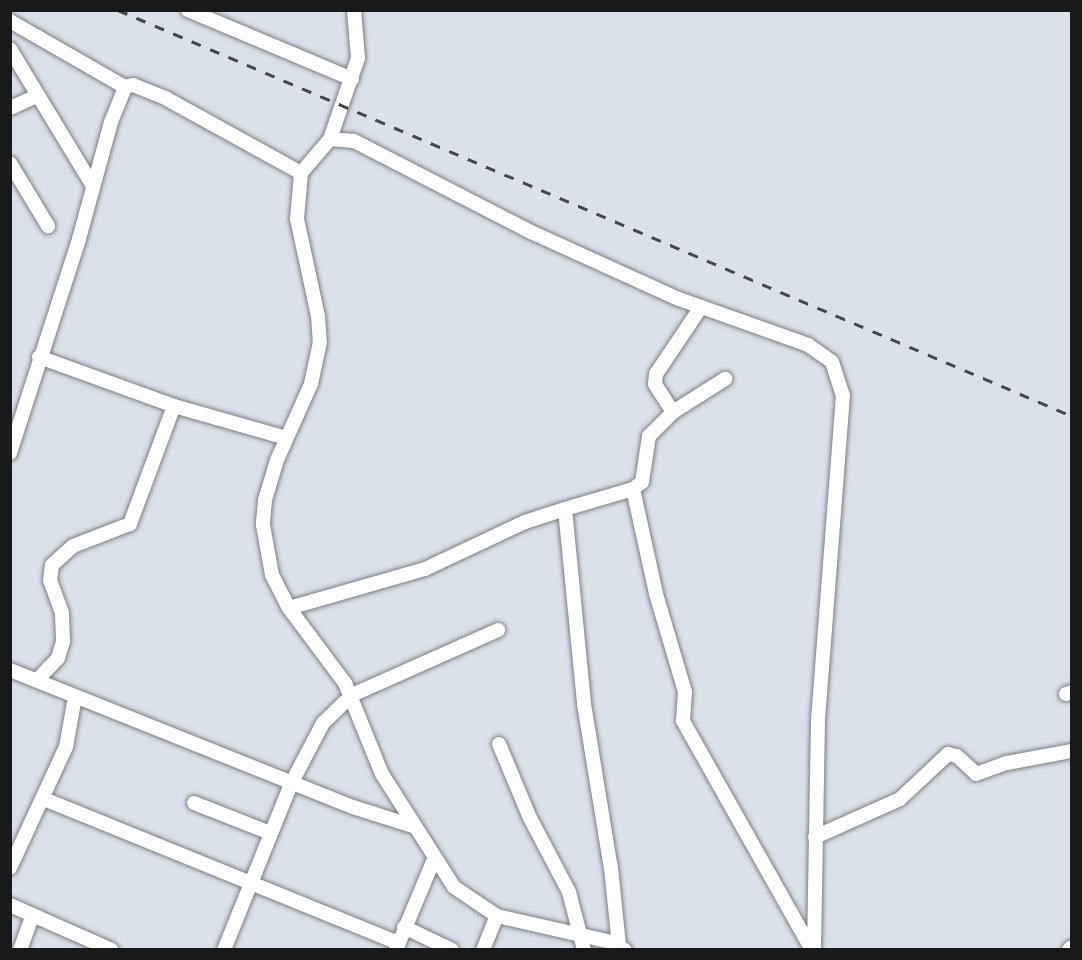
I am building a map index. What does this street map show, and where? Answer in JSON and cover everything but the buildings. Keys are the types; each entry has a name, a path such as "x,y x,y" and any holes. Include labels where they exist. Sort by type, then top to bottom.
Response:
{"street":[{"path":"188,10 352,79"},
{"path":"354,10 358,45 352,79 330,139 301,173 297,219 318,316 320,342 311,384 286,438 266,492 263,525 272,575 289,608 352,695 368,746 413,826 454,887 497,916 582,943 622,947 584,704 565,509"},
{"path":"10,21 125,87 133,85 167,99 301,173"},
{"path":"10,49 93,186"},
{"path":"11,448 125,87"},
{"path":"10,108 37,96"},
{"path":"330,139 354,141 420,173 479,208 701,307 819,351 832,362 841,381 842,419 818,720 813,950"},
{"path":"10,163 48,226"},
{"path":"673,412 655,377 701,307"},
{"path":"39,357 174,406 286,438"},
{"path":"289,608 425,569 525,522 633,489 642,483 649,436 673,412 725,379"},
{"path":"37,680 58,658 63,642 62,613 50,580 52,566 73,546 130,524 174,406"},
{"path":"633,489 656,594 684,692 683,721 813,950"},
{"path":"224,950 292,782 323,723 352,695 498,630"},
{"path":"10,670 352,807 413,826"},
{"path":"10,868 44,799 70,732 75,697"},
{"path":"499,744 530,818 569,892 582,943"},
{"path":"815,837 900,800 948,754 957,756 976,774 1014,761 1071,751"},
{"path":"44,799 397,946 434,860"},
{"path":"194,803 270,833"},
{"path":"10,905 32,917 112,950"},
{"path":"483,950 497,916"},
{"path":"20,950 32,917"},
{"path":"404,927 453,950"}],"railway":[{"path":"118,10 1072,416"}]}
